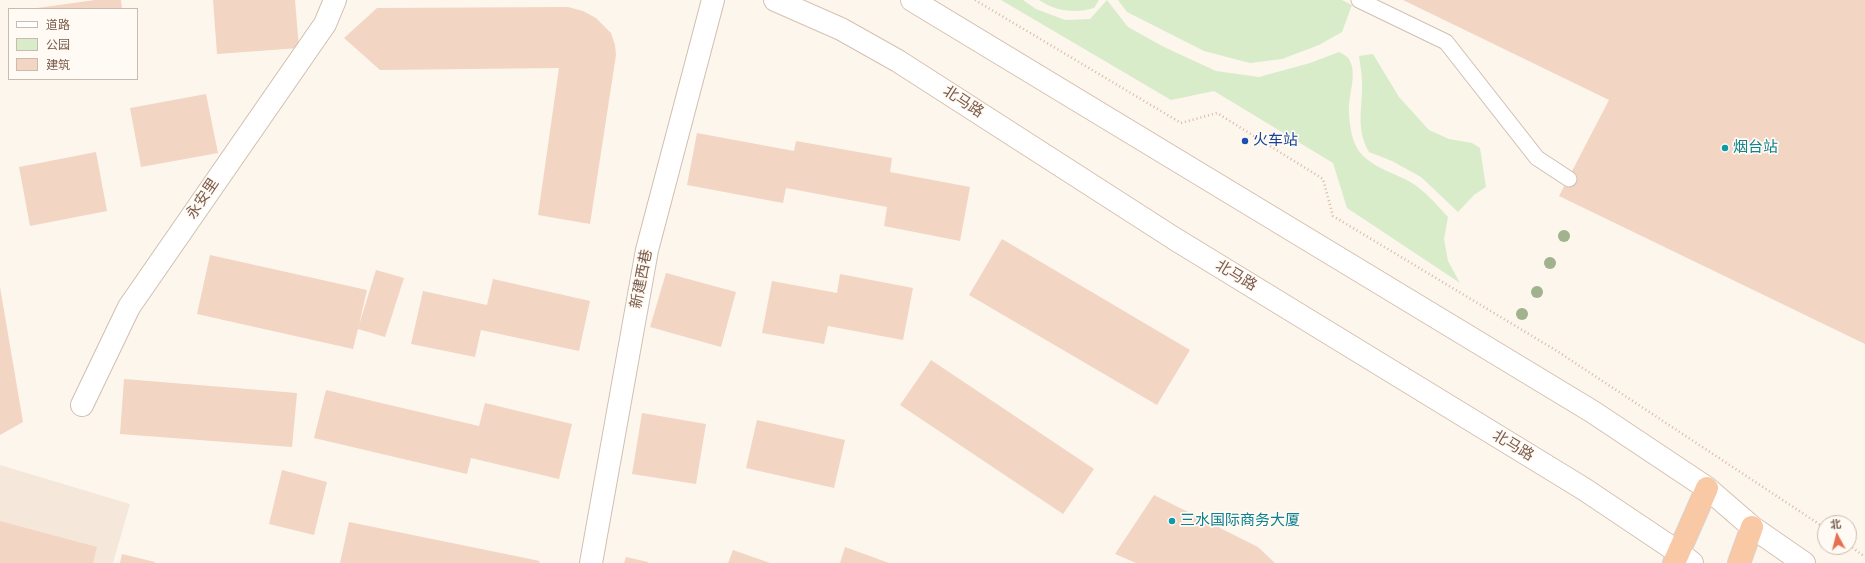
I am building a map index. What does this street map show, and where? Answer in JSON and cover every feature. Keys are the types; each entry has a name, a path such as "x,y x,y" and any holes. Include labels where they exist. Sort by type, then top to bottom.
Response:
{"highway":[{"path":"1682,559 1707,488"},
{"path":"1739,563 1752,527"}],"main road":[{"name":"永安里","path":"82,405 129,307 325,24 334,0"},
{"name":"新建西巷","path":"591,563 647,250 713,0"},
{"name":"北马路","path":"775,0 841,29 898,61 1175,239 1584,489 1682,559"},
{"path":"912,0 1593,412 1707,488 1752,527 1804,563"}],"lane":[{"path":"1359,0 1446,42 1536,158 1569,180"}],"path":[{"path":"975,0 1181,123 1217,113 1323,179 1333,216 1557,350 1817,523"}],"shaded area":[{"path":"0,465 130,504 113,563 0,563"}],"green space":[{"path":"1001,0 1023,0 1036,9 1065,20 1090,19 1107,0 1128,27 1164,47 1216,71 1259,77 1310,63 1339,52 1345,55 1352,65 1353,71 1349,115 1351,132 1359,152 1380,168 1405,179 1422,190 1448,217 1444,239 1448,261 1460,283 1347,208 1333,163 1214,91 1171,100"},
{"path":"1039,0 1099,0 1094,8 1073,11 1052,7"},
{"path":"1118,0 1342,0 1352,5 1342,32 1319,45 1282,59 1250,63 1204,51 1127,12"},
{"path":"1373,54 1399,97 1429,130 1449,139 1472,143 1480,148 1486,187 1474,195 1458,212 1421,177 1392,161 1369,152 1362,134 1361,126 1362,81 1359,56"}],"building":[{"path":"95,0 121,0 122,8 37,8"},
{"path":"213,0 295,0 299,48 217,54"},
{"name":"烟台站","path":"1403,0 1865,0 1865,344 1559,196 1609,100"},
{"path":"568,7 583,11 596,18 611,33 615,45 616,55 590,224 538,215 559,68 380,70 344,38 377,8"},
{"path":"206,94 218,153 141,167 130,108"},
{"path":"697,133 794,151 796,141 892,158 890,172 970,187 960,241 884,226 887,207 786,188 783,203 687,185"},
{"path":"96,152 107,211 30,226 19,167"},
{"path":"1002,239 1190,350 1157,405 969,295"},
{"path":"210,255 367,290 359,325 376,270 404,278 385,337 358,329 353,349 197,314"},
{"path":"666,273 736,292 721,347 650,327"},
{"path":"840,274 913,288 903,340 828,326 824,344 762,333 772,281 837,293"},
{"path":"493,279 590,301 579,351 481,330 475,357 411,344 423,291 487,305"},
{"path":"0,287 23,422 0,435"},
{"path":"931,360 1094,469 1063,514 900,405"},
{"path":"124,379 297,393 292,447 120,434"},
{"path":"326,390 479,426 485,403 572,424 559,479 471,458 467,474 314,438"},
{"path":"642,413 706,424 696,484 632,474"},
{"path":"757,420 845,440 834,488 746,468"},
{"path":"282,470 327,482 314,535 269,524"},
{"name":"三水国际商务大厦","path":"1154,495 1258,547 1275,563 1136,563 1115,554"},
{"path":"0,521 97,547 93,563 0,563"},
{"path":"349,522 540,561 539,563 340,563"},
{"path":"845,547 889,563 840,563"},
{"path":"733,550 770,563 728,563"},
{"path":"122,554 155,562 155,563 120,563"},
{"path":"626,557 648,562 648,563 624,563"}],"place":[{"name":"火车站","path":"1245,141"},
{"name":"烟台站","path":"1725,148"},
{"name":"三水国际商务大厦","path":"1172,521"}]}
